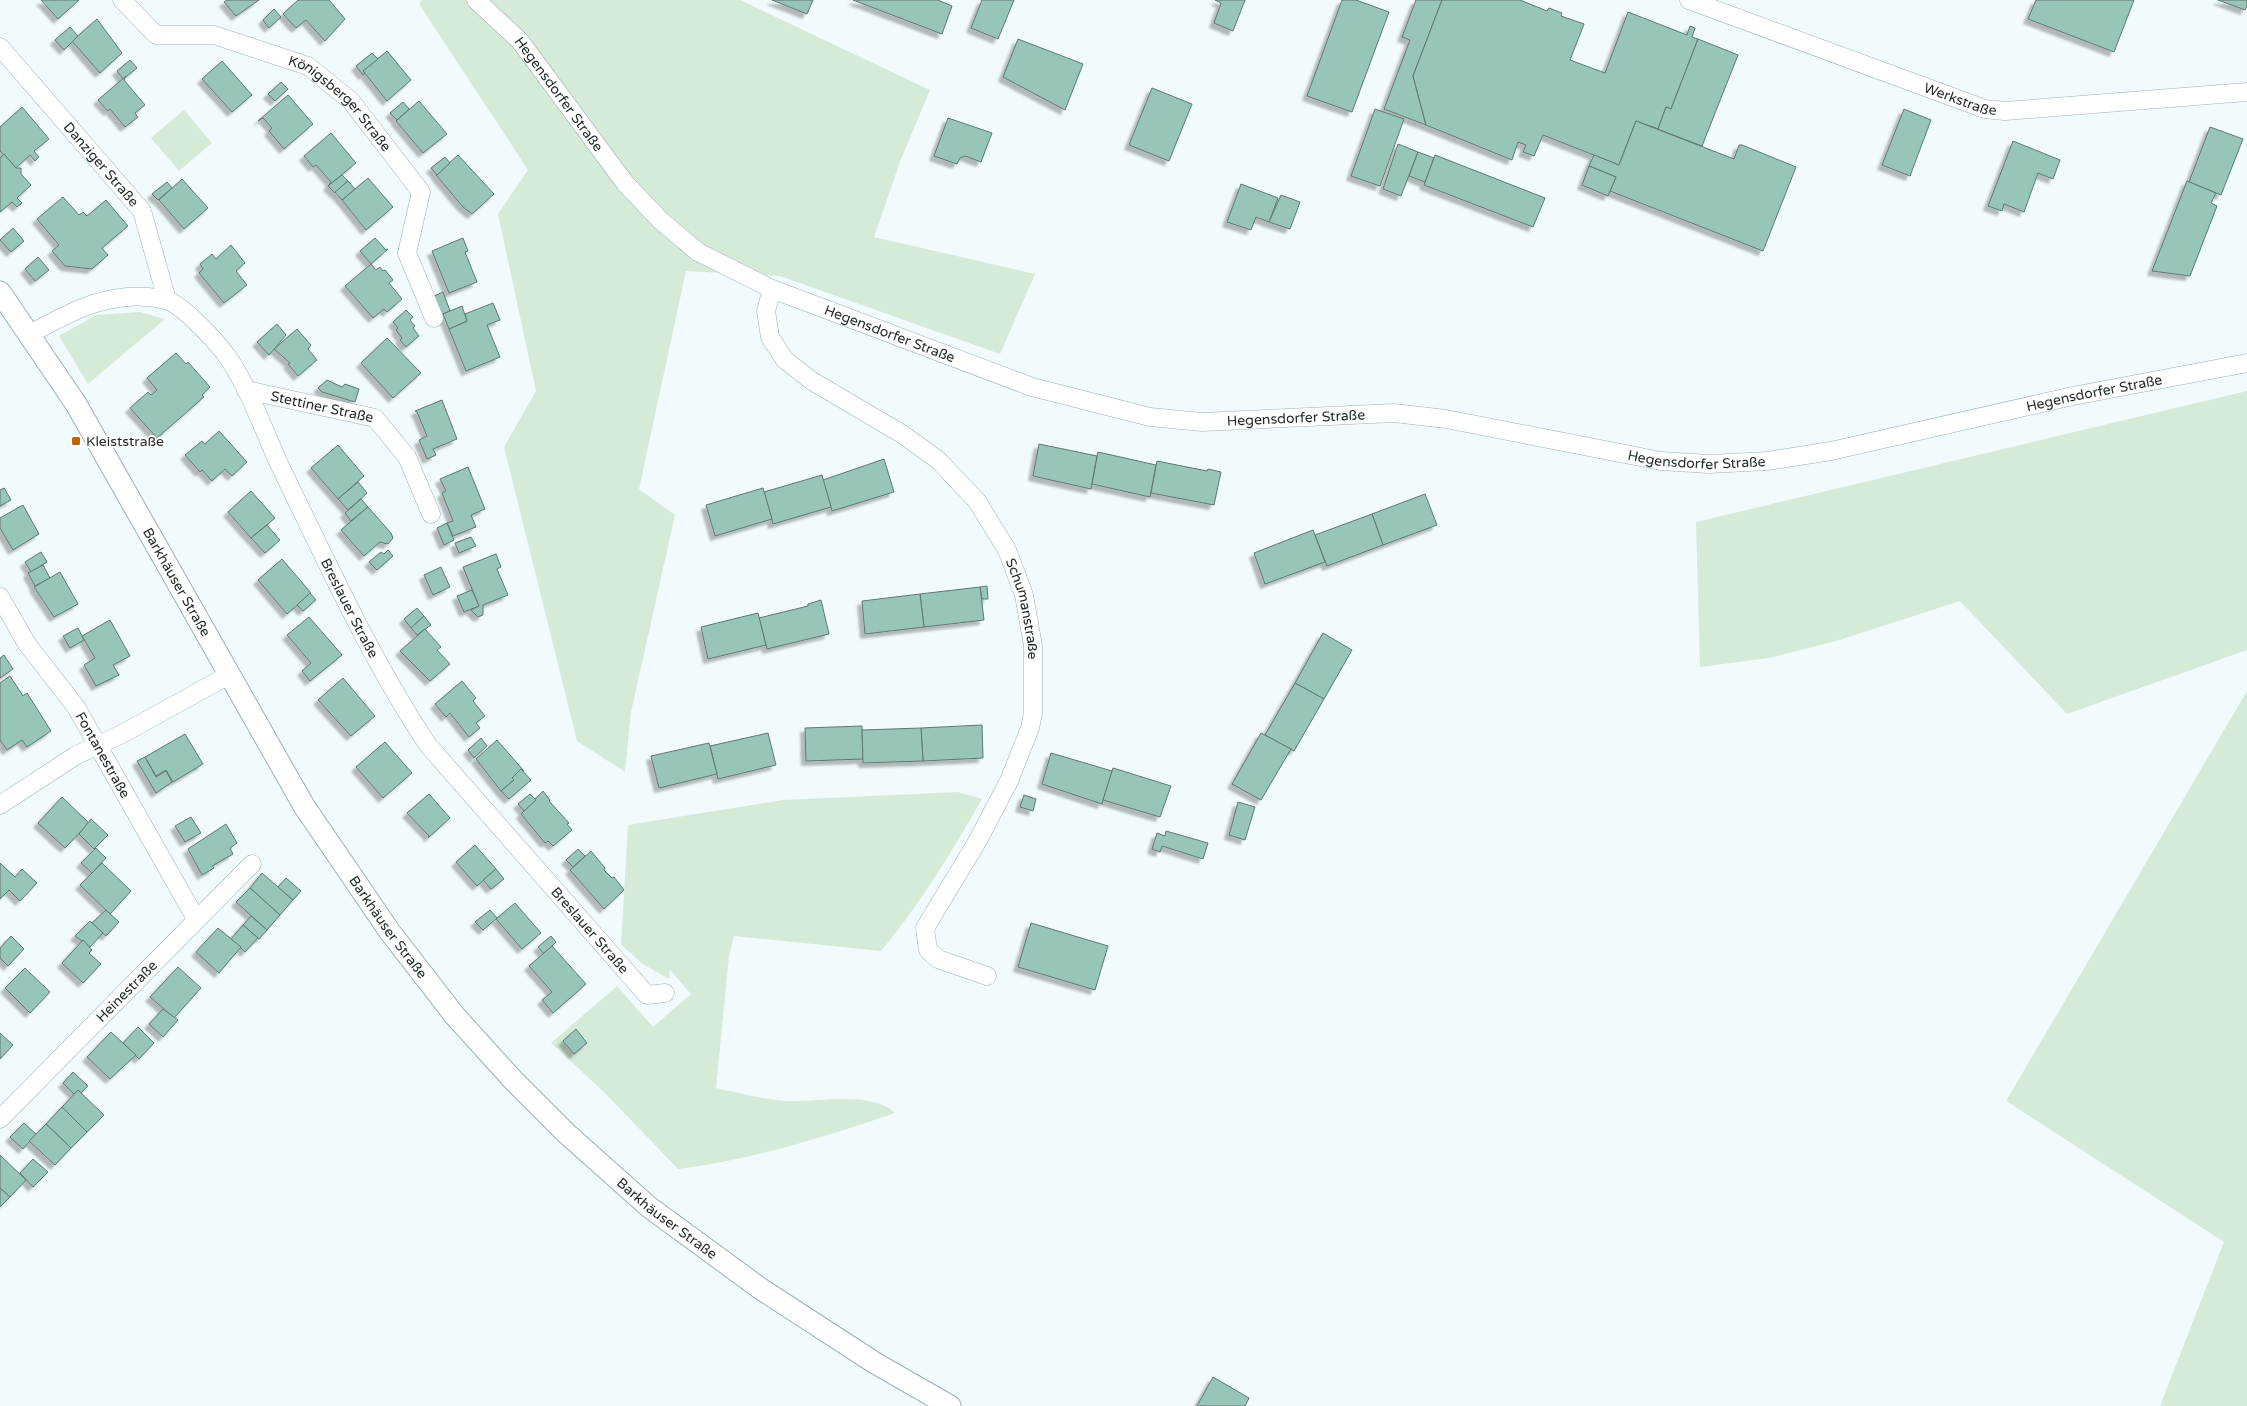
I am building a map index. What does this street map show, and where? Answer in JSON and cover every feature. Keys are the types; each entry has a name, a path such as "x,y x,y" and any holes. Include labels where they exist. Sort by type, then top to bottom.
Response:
{"street":[{"name":"Königsberger Straße","path":"122,0 156,35 214,34 308,66 351,101 421,192 407,253 434,318"},
{"name":"Hegensdorfer Straße","path":"476,0 520,41 625,183 660,220 698,252 772,290 1032,387 1150,417 1202,422 1394,413 1446,419 1661,461 1709,464 1767,461 1831,451 2073,396 2247,363"},
{"name":"Werkstraße","path":"1689,0 1986,109 2005,111 2247,92"},
{"name":"Danziger Straße","path":"0,47 142,211 167,300"},
{"name":"Schumanstraße","path":"772,290 766,311 770,337 784,360 812,381 902,434 938,460 977,501 1007,550 1024,595 1033,646 1033,713 1030,728 1009,781 977,842 925,928 928,950 938,959 987,976"},
{"name":"Barkhäuser Straße","path":"0,292 76,404 304,806 380,917 455,1016 514,1081 566,1133 642,1201 703,1248 761,1289 867,1358 950,1406"},
{"path":"30,334 62,316 98,301 137,297 167,300"},
{"name":"Breslauer Straße","path":"167,300 206,330 228,358 246,390 280,466 379,664 428,745 647,995 665,993"},
{"name":"Stettiner Straße","path":"246,390 375,418 407,458 431,514"},
{"name":"Fontanestraße","path":"0,597 27,644 76,707 196,919"},
{"path":"0,805 75,756 229,675"},
{"name":"Heinestraße","path":"0,1118 252,864"}],"green space":[{"path":"422,0 740,0 930,90 901,159 874,237 1035,274 1000,354 780,276 686,271 639,489 675,515 631,712 625,772 577,741 504,447 536,391 498,214 528,170 419,4"},
{"path":"184,110 212,143 179,171 151,138"},
{"path":"140,312 165,319 88,384 59,336 96,315"},
{"path":"2247,391 2247,650 2067,714 1960,601 1836,641 1769,658 1700,667 1696,522"},
{"path":"2247,691 2247,1406 2160,1406 2224,1242 2006,1101"},
{"path":"958,792 982,799 935,877 881,951 734,936 729,956 716,1088 785,1101 858,1100 885,1106 895,1113 788,1147 733,1160 678,1169 605,1093 551,1043 617,986 653,1027 691,994 670,970 669,979 643,964 621,945 628,825 783,800"}],"building":[{"path":"41,0 79,0 58,19"},
{"path":"227,0 259,0 236,16 224,2"},
{"path":"298,0 329,0 345,19 325,41 306,20 296,28 283,14"},
{"path":"772,0 813,0 807,14"},
{"path":"853,0 938,0 952,6 942,34"},
{"path":"982,0 1014,0 998,39 971,28"},
{"path":"1215,0 1245,0 1233,31 1214,23 1221,3"},
{"path":"1342,0 1356,0 1389,12 1352,112 1307,96"},
{"path":"1416,0 1442,0 1413,76 1426,125 1384,109 1410,40 1402,37"},
{"path":"1442,0 1520,0 1547,11 1549,8 1562,13 1561,16 1584,24 1570,60 1605,73 1628,12 1687,35 1690,26 1695,28 1692,37 1698,39 1671,109 1666,107 1658,129 1636,121 1619,165 1543,135 1534,156 1523,152 1526,145 1518,142 1512,160 1426,125 1413,76"},
{"path":"2036,0 2134,0 2114,52 2028,19"},
{"path":"2218,0 2247,0 2247,6 2245,10"},
{"path":"274,9 281,17 269,28 263,20"},
{"path":"97,19 122,53 100,73 72,41"},
{"path":"70,27 78,36 64,50 55,40"},
{"path":"1018,39 1083,64 1065,110 1003,77"},
{"path":"1698,39 1738,55 1702,146 1652,127 1658,129 1666,107 1671,109"},
{"path":"387,51 411,80 387,101 363,71"},
{"path":"372,53 378,59 363,71 365,73 363,75 356,66"},
{"path":"130,60 137,68 123,79 117,71"},
{"path":"222,61 252,95 232,112 202,79"},
{"path":"126,76 124,80 145,105 135,113 138,117 125,127 110,109 108,111 98,100"},
{"path":"281,82 288,89 275,101 268,94"},
{"path":"1152,88 1192,104 1169,161 1129,145"},
{"path":"288,95 313,124 284,149 269,131 272,128 263,118 258,121"},
{"path":"419,101 447,134 423,153 396,121"},
{"path":"403,102 409,109 397,120 390,113"},
{"path":"22,107 49,139 34,151 39,157 35,161 30,155 16,168 0,151 0,127"},
{"path":"1375,109 1404,119 1380,186 1351,176"},
{"path":"1904,109 1931,120 1910,176 1882,165"},
{"path":"948,118 992,133 981,162 965,156 960,158 957,164 934,156"},
{"path":"1636,121 1734,159 1739,145 1742,145 1796,167 1763,251 1610,191 1616,177 1589,166 1594,155 1619,165"},
{"path":"2210,127 2243,139 2221,195 2189,182"},
{"path":"331,133 356,163 328,186 331,182 316,165 313,167 304,156"},
{"path":"2013,141 2060,160 2053,179 2038,173 2024,212 2004,204 2002,211 1988,206"},
{"path":"1398,144 1418,152 1401,196 1383,189"},
{"path":"1418,152 1434,158 1425,182 1409,176"},
{"path":"4,154 16,168 21,168 21,174 31,185 17,198 22,203 17,207 12,202 0,212 0,158"},
{"path":"458,155 494,194 472,214 463,207 436,175"},
{"path":"1435,155 1545,198 1533,227 1424,185"},
{"path":"445,157 450,163 437,175 431,168"},
{"path":"1589,166 1616,177 1608,196 1582,185"},
{"path":"342,175 348,181 335,193 328,186"},
{"path":"368,178 393,207 366,230 342,200"},
{"path":"182,179 208,208 184,229 159,200"},
{"path":"348,181 355,189 342,200 335,192"},
{"path":"2187,181 2216,193 2211,203 2217,206 2190,276 2152,271"},
{"path":"167,182 172,188 158,200 152,194"},
{"path":"1241,184 1278,198 1269,222 1256,217 1251,230 1227,222"},
{"path":"1281,195 1300,202 1290,229 1269,222"},
{"path":"63,197 79,215 83,212 87,216 106,200 128,226 102,248 108,255 92,269 65,266 52,251 59,245 37,219"},
{"path":"13,228 24,241 11,252 0,240"},
{"path":"375,238 386,250 388,249 371,264 360,251"},
{"path":"463,238 468,251 465,252 477,282 449,293 432,251"},
{"path":"231,245 245,263 236,271 247,285 224,303 199,273 203,269 200,264 212,254 216,259"},
{"path":"38,257 49,270 35,281 25,269"},
{"path":"371,264 376,270 380,267 383,271 385,270 393,280 389,283 402,299 387,312 384,309 373,318 345,286"},
{"path":"443,292 450,311 440,315 432,297"},
{"path":"493,303 500,320 487,325 500,357 466,371 449,329 467,321 465,314"},
{"path":"462,306 467,321 449,329 443,314"},
{"path":"406,310 413,317 410,320 419,336 406,347 400,340 402,338 393,322"},
{"path":"277,324 286,335 269,355 257,342"},
{"path":"297,329 311,345 308,349 317,360 298,376 288,364 290,363 274,349"},
{"path":"387,338 421,373 393,398 361,363"},
{"path":"176,353 186,364 188,362 210,387 202,395 204,397 157,438 130,408 148,392 151,395 157,390 147,378"},
{"path":"327,380 342,387 345,384 359,389 355,402 322,392 318,388"},
{"path":"442,400 457,439 433,449 436,455 427,459 419,440 427,436 415,411"},
{"path":"219,431 247,462 232,476 225,469 212,481 202,470 200,472 185,455 202,441 205,444"},
{"path":"1039,444 1097,456 1091,489 1033,476"},
{"path":"338,445 364,476 338,499 311,468"},
{"path":"1098,452 1156,465 1150,497 1092,484"},
{"path":"884,459 894,492 832,511 823,480"},
{"path":"1157,461 1221,472 1214,505 1151,493"},
{"path":"468,467 485,509 471,515 476,527 453,536 447,523 453,521 442,493 446,491 440,479"},
{"path":"822,475 831,507 773,524 764,492"},
{"path":"358,482 367,493 348,510 338,499"},
{"path":"4,488 11,500 0,506 0,490"},
{"path":"763,488 772,519 715,536 706,505"},
{"path":"251,491 275,518 251,538 228,512"},
{"path":"1425,494 1437,525 1383,545 1372,514"},
{"path":"361,499 368,507 351,521 345,513"},
{"path":"23,505 39,534 13,550 0,528 0,518"},
{"path":"368,507 391,533 393,538 388,544 380,542 364,556 341,530"},
{"path":"1372,514 1383,545 1327,566 1315,535"},
{"path":"447,523 454,540 444,545 437,528"},
{"path":"267,525 280,540 265,553 251,538"},
{"path":"1313,530 1325,562 1265,584 1254,553"},
{"path":"471,537 476,546 459,553 455,543"},
{"path":"388,550 393,556 377,570 369,562 381,552 384,554"},
{"path":"41,552 47,562 31,572 25,562"},
{"path":"496,554 501,567 497,569 508,595 483,605 483,615 478,617 471,610 479,606 463,567"},
{"path":"282,559 311,593 287,614 258,580"},
{"path":"43,565 50,578 35,586 28,573"},
{"path":"441,567 450,587 433,595 424,575"},
{"path":"60,572 78,604 54,617 34,587"},
{"path":"987,586 988,599 982,599 980,587"},
{"path":"980,587 984,620 924,627 920,594"},
{"path":"472,590 479,606 464,612 457,596"},
{"path":"310,593 316,600 303,611 297,605"},
{"path":"920,594 924,627 865,634 862,601"},
{"path":"821,600 829,634 767,649 759,618 808,606 808,604"},
{"path":"417,608 424,616 411,628 404,619"},
{"path":"758,613 766,645 708,659 701,627"},
{"path":"424,616 431,625 417,635 411,628"},
{"path":"309,617 342,655 310,681 302,671 311,663 287,635"},
{"path":"110,620 130,656 113,665 119,675 96,686 84,665 95,658 82,636"},
{"path":"78,628 84,640 70,648 63,636"},
{"path":"425,629 441,647 437,650 450,664 430,681 400,651"},
{"path":"1323,633 1352,650 1324,699 1295,683"},
{"path":"4,655 13,669 0,678 0,658"},
{"path":"10,676 23,696 27,693 51,731 27,747 22,740 7,750 0,740 0,683"},
{"path":"343,678 375,716 351,736 318,700"},
{"path":"462,681 476,698 473,701 485,716 476,723 480,728 469,737 450,713 446,717 435,704"},
{"path":"1295,683 1324,699 1294,751 1265,735"},
{"path":"982,725 983,758 923,761 921,728"},
{"path":"862,726 863,759 806,761 805,728"},
{"path":"921,728 923,761 863,763 862,730"},
{"path":"768,733 776,765 718,779 710,746"},
{"path":"1261,733 1291,749 1261,800 1232,784"},
{"path":"185,734 203,764 173,782 166,770 156,776 145,757"},
{"path":"481,738 487,746 474,758 468,750"},
{"path":"497,740 524,771 521,769 512,778 514,780 501,791 476,759"},
{"path":"385,742 412,773 383,798 356,767"},
{"path":"709,743 717,774 659,788 651,756"},
{"path":"1051,753 1112,771 1102,804 1042,784"},
{"path":"145,757 156,777 166,771 172,782 156,793 137,761"},
{"path":"1113,768 1171,786 1160,817 1103,800"},
{"path":"521,769 531,780 509,799 501,791 514,780 512,778"},
{"path":"543,791 549,801 569,823 567,824 572,830 553,846 548,841 545,843 521,814"},
{"path":"429,794 450,818 428,838 429,836 407,813"},
{"path":"530,794 536,800 524,811 518,804"},
{"path":"1024,795 1036,799 1033,811 1020,807"},
{"path":"62,797 89,823 65,848 38,823"},
{"path":"1238,802 1255,807 1245,840 1229,835"},
{"path":"191,817 201,833 185,842 175,826"},
{"path":"91,819 108,835 94,849 79,834"},
{"path":"226,824 237,843 230,848 233,854 212,866 214,868 202,875 188,849"},
{"path":"1166,831 1208,843 1203,859 1162,846 1160,852 1152,849 1157,833 1165,836"},
{"path":"475,845 496,869 477,886 456,862"},
{"path":"96,848 106,858 92,873 81,863"},
{"path":"578,849 585,856 573,867 566,860"},
{"path":"591,851 605,868 604,870 612,878 614,877 624,890 604,909 570,870"},
{"path":"0,863 15,877 22,869 37,883 20,901 9,890 0,899"},
{"path":"102,863 131,891 110,914 80,885"},
{"path":"496,869 504,879 491,889 483,880"},
{"path":"262,873 293,900 280,915 250,888"},
{"path":"286,878 301,891 293,900 278,887"},
{"path":"250,888 280,915 267,930 236,902"},
{"path":"515,903 541,933 522,949 496,919"},
{"path":"106,910 119,922 106,936 92,923"},
{"path":"490,910 497,918 483,930 475,922"},
{"path":"251,916 267,930 259,939 243,925"},
{"path":"90,921 103,933 90,947 75,936"},
{"path":"1031,923 1108,946 1095,990 1018,967"},
{"path":"243,925 258,938 245,952 231,939"},
{"path":"218,928 241,947 219,973 196,952"},
{"path":"11,936 24,949 8,966 0,958 0,948"},
{"path":"551,936 556,942 544,954 538,947"},
{"path":"83,940 92,950 89,953 101,964 83,983 62,963"},
{"path":"552,946 586,984 553,1013 542,1000 552,992 529,966"},
{"path":"178,967 201,988 174,1018 150,997"},
{"path":"25,968 50,992 30,1013 5,988"},
{"path":"163,1009 178,1020 163,1037 149,1024"},
{"path":"138,1027 154,1043 139,1059 123,1043"},
{"path":"576,1029 587,1043 574,1054 563,1041"},
{"path":"111,1032 136,1055 110,1079 87,1057"},
{"path":"0,1033 13,1045 0,1059"},
{"path":"73,1072 88,1086 81,1093 78,1090 74,1094 63,1083"},
{"path":"78,1090 104,1115 87,1132 62,1107"},
{"path":"62,1107 87,1132 71,1148 46,1124"},
{"path":"24,1123 36,1134 23,1149 10,1137"},
{"path":"46,1124 71,1148 55,1165 29,1141"},
{"path":"0,1155 26,1180 10,1197 0,1188"},
{"path":"33,1159 48,1172 33,1187 20,1173"},
{"path":"0,1188 10,1197 0,1207"},
{"path":"1213,1377 1249,1398 1245,1406 1197,1406"}],"place":[{"name":"Kleiststraße","path":"76,441"}]}
